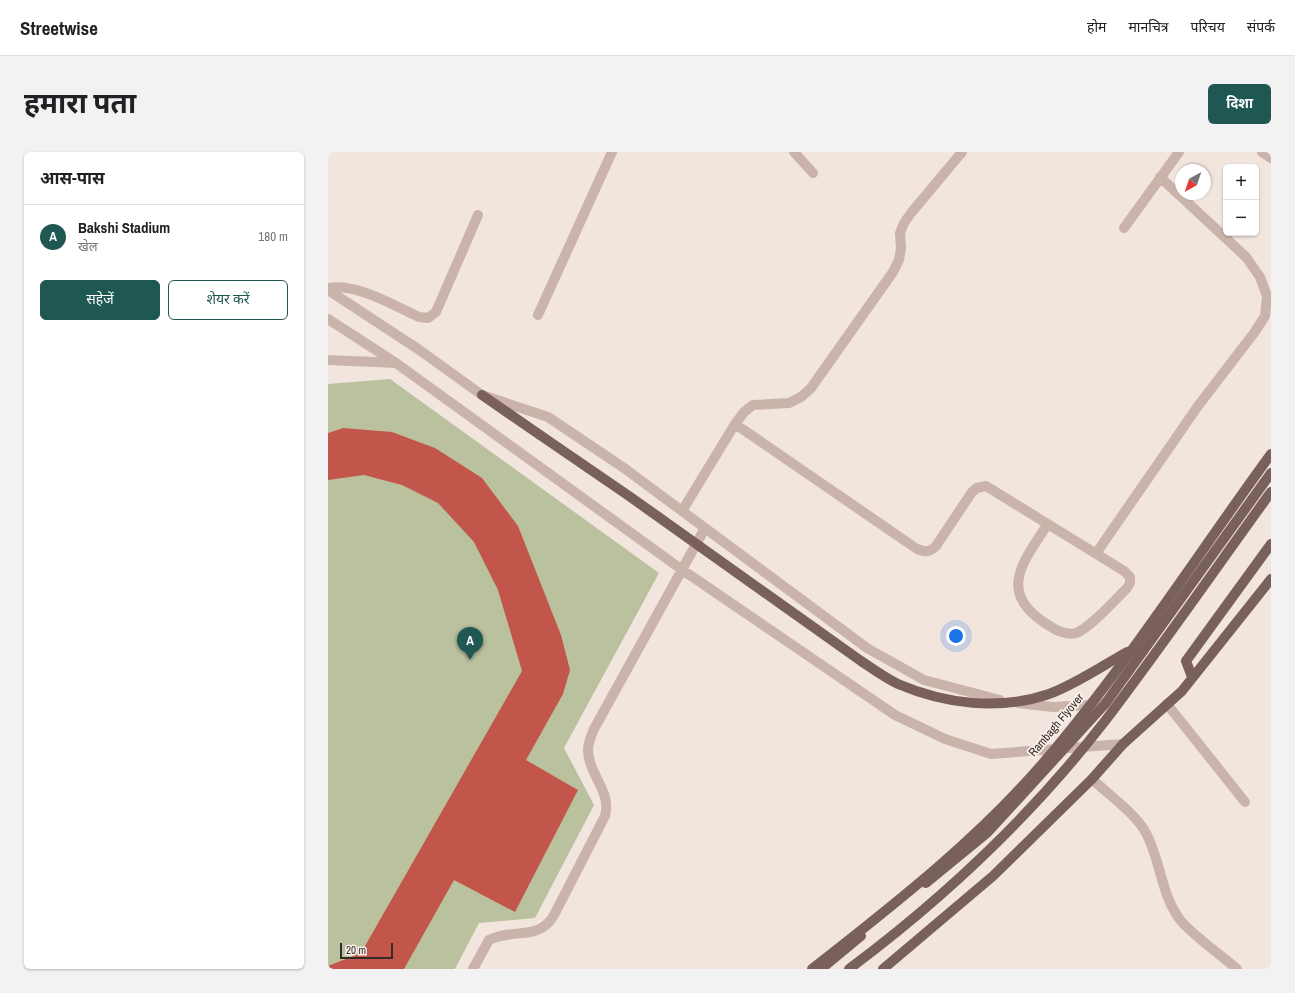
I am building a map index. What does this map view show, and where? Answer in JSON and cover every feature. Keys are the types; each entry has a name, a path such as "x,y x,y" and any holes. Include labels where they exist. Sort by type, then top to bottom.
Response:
{"main road":[{"path":"482,396 630,496 861,661 896,683 928,695 961,703 1015,702 1049,694 1085,676 1131,649"},
{"name":"Rambagh Flyover","path":"812,969 948,859 990,818 1049,756 1091,704 1271,454"},
{"path":"821,969 987,833 1066,748 1105,704 1271,473"},
{"path":"849,969 919,913 980,859 1062,772 1105,721 1271,492"},
{"path":"1192,677 1186,661 1271,544"},
{"path":"883,969 993,876 1092,779 1123,744 1182,691 1271,579"}],"street":[{"path":"538,315 612,152"},
{"path":"794,152 813,173"},
{"path":"682,511 744,412 753,405 789,403 801,397 811,388 893,272 899,260 901,248 900,233 907,218 962,152"},
{"path":"1124,228 1178,152"},
{"path":"1097,552 1198,406 1254,333 1265,316 1267,296 1260,277 1246,257 1160,177"},
{"path":"328,289 338,286 352,288 418,317 428,318 436,312 478,215"},
{"path":"328,289 418,349 482,396 548,417 624,468 867,648 924,680 991,699 1053,707 1105,704"},
{"path":"328,319 396,363 681,569 895,715 945,739 991,754 1123,744"},
{"path":"328,360 396,363"},
{"path":"736,424 917,549 925,552 931,551 936,546 972,492 977,488 986,486 1047,524 1097,552 1124,570 1130,577 1130,583 1127,588 1087,626 1077,633 1068,634 1054,629 1036,617 1025,603 1019,589 1018,583 1021,566 1047,524"},
{"path":"473,969 489,940 508,934 538,931 546,926 595,836 608,807 607,799 590,761 588,750 590,740 594,729 705,528"},
{"path":"1167,704 1245,802"},
{"path":"1092,779 1133,817 1145,832 1152,847 1167,895 1182,922 1237,969"}],"green space":[{"path":"390,379 659,573 564,748 594,805 535,918 479,923 455,969 328,969 328,384"}],"building":[{"path":"343,428 392,432 435,448 482,478 518,526 561,635 570,670 563,694 526,760 578,790 515,912 454,880 404,969 328,969 328,966 361,953 522,671 498,590 474,542 438,503 402,485 364,475 328,480 328,433"}],"place":[{"name":"Bakshi Stadium","path":"470,660"}]}
